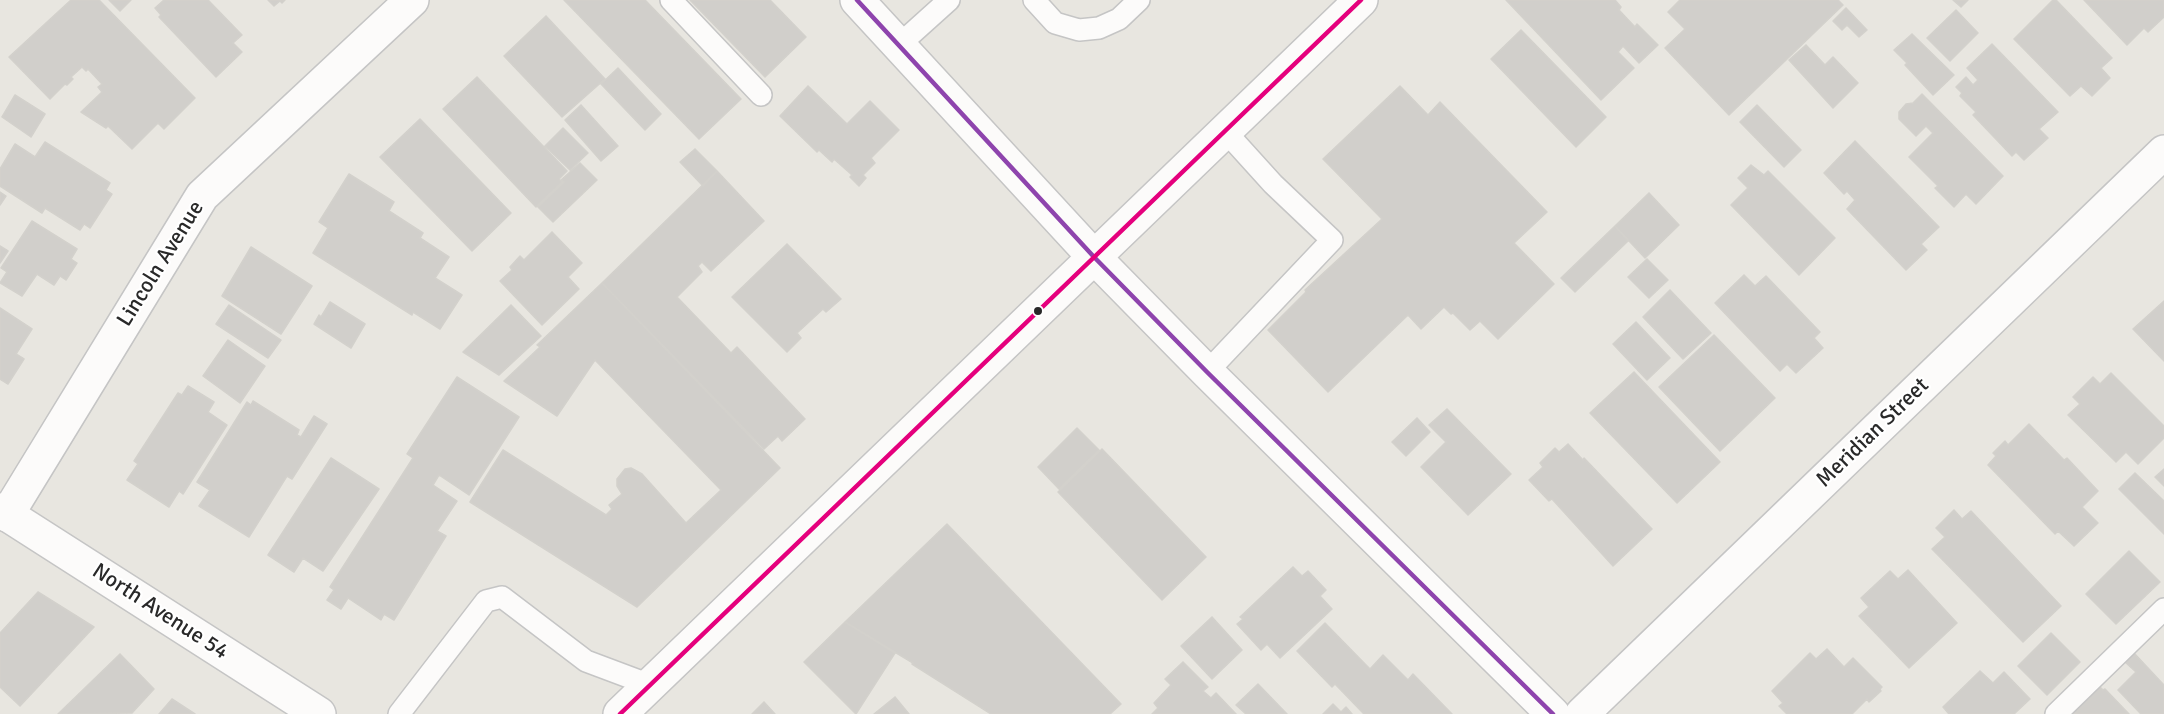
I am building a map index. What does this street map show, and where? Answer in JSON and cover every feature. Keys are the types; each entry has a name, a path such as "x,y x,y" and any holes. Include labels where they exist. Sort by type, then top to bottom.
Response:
{"street":[{"name":"Lincoln Avenue","path":"4,512 202,196 412,0"},
{"path":"857,0 1094,257 1553,714"},
{"path":"620,714 1361,0"},
{"name":"Meridian Street","path":"1582,714 2164,152"},
{"name":"North Avenue 54","path":"4,512 319,714"}],"lane":[{"path":"671,0 761,94"},
{"path":"899,45 949,0"},
{"path":"1034,0 1055,23 1079,30 1099,28 1119,19 1139,0"},
{"path":"1207,372 1332,240 1273,184 1225,132"},
{"path":"399,714 486,602 502,597 586,661 650,685"},
{"path":"2056,714 2164,609"}],"building":[{"path":"71,0 99,0 195,98 164,129 158,123 132,149 108,126 106,128 81,112 102,92 98,87 102,84 88,69 86,71 82,67 71,77 73,79 67,85 65,84 50,99 9,57"},
{"path":"109,0 131,0 120,11"},
{"path":"164,0 208,0 242,35 233,43 242,52 216,77 159,17 161,15 155,8"},
{"path":"268,0 285,0 274,6"},
{"path":"564,0 645,0 741,99 699,139"},
{"path":"690,0 770,0 806,37 765,77"},
{"path":"1506,0 1615,0 1621,7 1619,10 1635,27 1637,24 1658,45 1639,63 1623,46 1618,52 1634,68 1601,100"},
{"path":"1680,0 1838,0 1843,5 1729,115 1665,48 1685,29 1668,12"},
{"path":"1953,0 1968,0 1961,7"},
{"path":"2053,0 2056,0 2112,58 2101,68 2110,78 2092,96 2081,86 2070,96 2014,39"},
{"path":"2084,0 2164,0 2164,17 2148,32 2144,28 2127,45"},
{"path":"1846,8 1867,30 1859,37 1847,25 1842,30 1833,21"},
{"path":"1956,10 1978,33 1950,61 1927,38"},
{"path":"546,16 605,79 562,117 504,56"},
{"path":"1521,30 1606,117 1576,147 1491,59"},
{"path":"1912,34 1954,75 1933,95 1894,50"},
{"path":"1992,44 2058,112 2039,129 2048,138 2024,160 2016,152 2012,156 1973,115 1976,112 1960,96 1962,93 1956,87 1966,77 1973,85 1978,80 1967,68"},
{"path":"1806,45 1825,65 1833,57 1858,83 1833,108 1789,60"},
{"path":"618,68 661,114 645,130 601,84"},
{"path":"477,77 567,171 559,179 562,182 536,207 443,109"},
{"path":"808,86 847,124 870,101 899,130 871,158 875,163 863,175 866,178 859,186 850,177 852,175 834,159 832,162 819,150 817,152 780,116"},
{"path":"1400,86 1428,115 1440,102 1547,212 1514,243 1554,284 1498,339 1480,321 1470,330 1444,307 1421,329 1408,315 1328,392 1268,330 1306,292 1305,290 1382,219 1323,159"},
{"path":"1922,94 2003,176 1976,204 1966,194 1954,207 1935,188 1938,186 1909,157 1933,133 1926,126 1916,136 1899,119 1899,112 1906,104 1913,103"},
{"path":"15,95 45,114 31,137 2,117"},
{"path":"581,105 618,146 601,161 565,120"},
{"path":"1757,105 1801,150 1784,167 1740,122"},
{"path":"420,119 511,213 472,251 380,157"},
{"path":"563,128 588,153 570,170 545,146"},
{"path":"1855,141 1939,227 1921,244 1927,250 1906,270 1847,209 1855,200 1847,191 1844,194 1824,173"},
{"path":"45,142 110,183 106,190 112,194 90,228 84,224 80,230 45,208 42,213 0,186 0,169 15,144 35,157"},
{"path":"695,149 717,171 703,186 680,162"},
{"path":"580,163 597,180 553,222 538,207 564,182 561,180"},
{"path":"1751,165 1764,175 1768,171 1835,238 1799,275 1731,205 1748,188 1738,178"},
{"path":"717,171 764,221 711,271 702,262 698,266 702,272 677,297 731,353 737,347 805,419 782,441 778,436 764,449 602,283"},
{"path":"349,174 394,202 389,211 423,233 420,238 449,257 435,278 462,295 440,329 413,312 412,315 313,253 328,228 319,222"},
{"path":"0,192 6,196 0,205"},
{"path":"1649,193 1679,225 1645,258 1615,226"},
{"path":"32,221 77,249 71,259 77,263 66,280 60,276 54,285 37,274 22,296 0,283 7,272 1,268"},
{"path":"1615,226 1628,241 1575,292 1561,278"},
{"path":"552,232 582,263 568,277 579,289 542,325 500,281 512,270 510,267 520,256 524,260"},
{"path":"787,244 841,299 826,312 823,309 797,333 801,338 787,352 732,297"},
{"path":"0,246 8,251 0,263"},
{"path":"251,247 312,286 281,334 222,296"},
{"path":"1647,259 1668,280 1649,298 1628,277"},
{"path":"1744,275 1755,286 1766,276 1820,332 1814,338 1823,348 1796,373 1787,364 1780,371 1715,303"},
{"path":"602,283 780,468 637,607 470,502 503,450 606,515 612,509 609,505 622,494 617,486 617,479 625,469 631,468 642,474 686,523 721,490 595,360 557,416 504,381 540,347 537,345"},
{"path":"1670,290 1711,333 1683,359 1643,317"},
{"path":"2164,301 2164,361 2133,329"},
{"path":"330,302 365,324 351,348 314,324"},
{"path":"229,305 281,340 268,358 216,324"},
{"path":"511,305 541,336 499,375 463,352"},
{"path":"0,308 32,329 16,354 24,359 8,384 0,379"},
{"path":"1636,322 1670,358 1647,380 1613,344"},
{"path":"1714,335 1775,398 1720,451 1659,387"},
{"path":"228,340 265,366 240,403 203,376"},
{"path":"1634,372 1720,462 1677,503 1590,413"},
{"path":"2111,373 2164,426 2164,438 2138,464 2126,452 2116,462 2068,415 2080,404 2073,397 2093,377 2100,384"},
{"path":"457,377 519,417 469,495 439,475 433,485 457,501 437,531 446,536 394,620 384,614 381,620 348,598 341,609 327,600 334,590 330,587 413,458 407,454"},
{"path":"188,386 214,402 208,412 227,425 183,494 179,491 169,507 127,480 138,464 134,461 178,393 182,395"},
{"path":"253,401 299,430 297,435 301,437 314,416 327,424 292,479 287,476 249,537 199,506 210,490 197,482 247,402 251,405"},
{"path":"1447,409 1511,474 1468,515 1421,467 1446,442 1429,425"},
{"path":"1417,418 1430,432 1406,456 1392,442"},
{"path":"2029,424 2064,460 2067,458 2098,491 2082,507 2098,523 2074,546 2058,531 2055,534 1988,465 1996,456 1993,453 2005,441 2008,445"},
{"path":"1077,428 1099,450 1059,489 1038,467"},
{"path":"1568,444 1652,529 1613,566 1552,499 1549,501 1529,480 1543,467 1540,463 1555,448 1559,452"},
{"path":"1102,449 1206,557 1162,600 1058,492"},
{"path":"331,458 379,489 323,571 303,558 294,572 268,555"},
{"path":"2164,469 2164,486 2155,477"},
{"path":"2135,473 2164,501 2164,534 2119,489"},
{"path":"1954,510 1962,519 1971,511 2061,606 2023,642 1932,549 1945,537 1936,528"},
{"path":"947,524 1121,704 1110,714 991,714 845,622"},
{"path":"2129,551 2160,582 2116,624 2086,594"},
{"path":"1293,567 1302,576 1308,571 1326,590 1320,596 1332,609 1280,658 1267,644 1261,650 1237,624 1243,619 1240,617"},
{"path":"1908,570 1957,623 1909,668 1859,616 1869,607 1861,598 1890,571 1898,579"},
{"path":"38,592 94,627 20,706 0,687 0,633"},
{"path":"1212,617 1242,650 1212,679 1181,646"},
{"path":"845,622 895,653 856,714 804,662"},
{"path":"1325,623 1370,669 1383,655 1408,680 1413,674 1452,714 1364,714 1335,684 1332,687 1297,651"},
{"path":"2051,633 2080,662 2047,695 2018,666"},
{"path":"1827,649 1844,667 1853,658 1882,687 1881,691 1869,702 1867,699 1852,714 1787,714 1779,706 1783,703 1772,691 1810,653 1816,659"},
{"path":"2134,653 2164,685 2164,714 2141,714 2118,690 2136,672 2125,662"},
{"path":"120,654 154,689 132,713 58,714"},
{"path":"1183,662 1208,687 1203,691 1211,698 1216,693 1236,714 1152,714 1158,708 1154,703 1171,685 1165,679"},
{"path":"1980,671 1993,683 2004,672 2030,699 2014,714 1949,714 1943,707"},
{"path":"1258,684 1287,714 1246,714 1236,705"},
{"path":"2098,685 2103,690 2105,689 2129,714 2069,714"},
{"path":"895,697 909,714 874,714"},
{"path":"172,699 195,714 159,714"},
{"path":"764,702 775,714 752,714"},
{"path":"1333,704 1341,712 1346,707 1352,714 1323,714"}],"transit line":[{"path":"857,0 1094,257 1553,714"},
{"path":"620,714 1361,0"}]}
